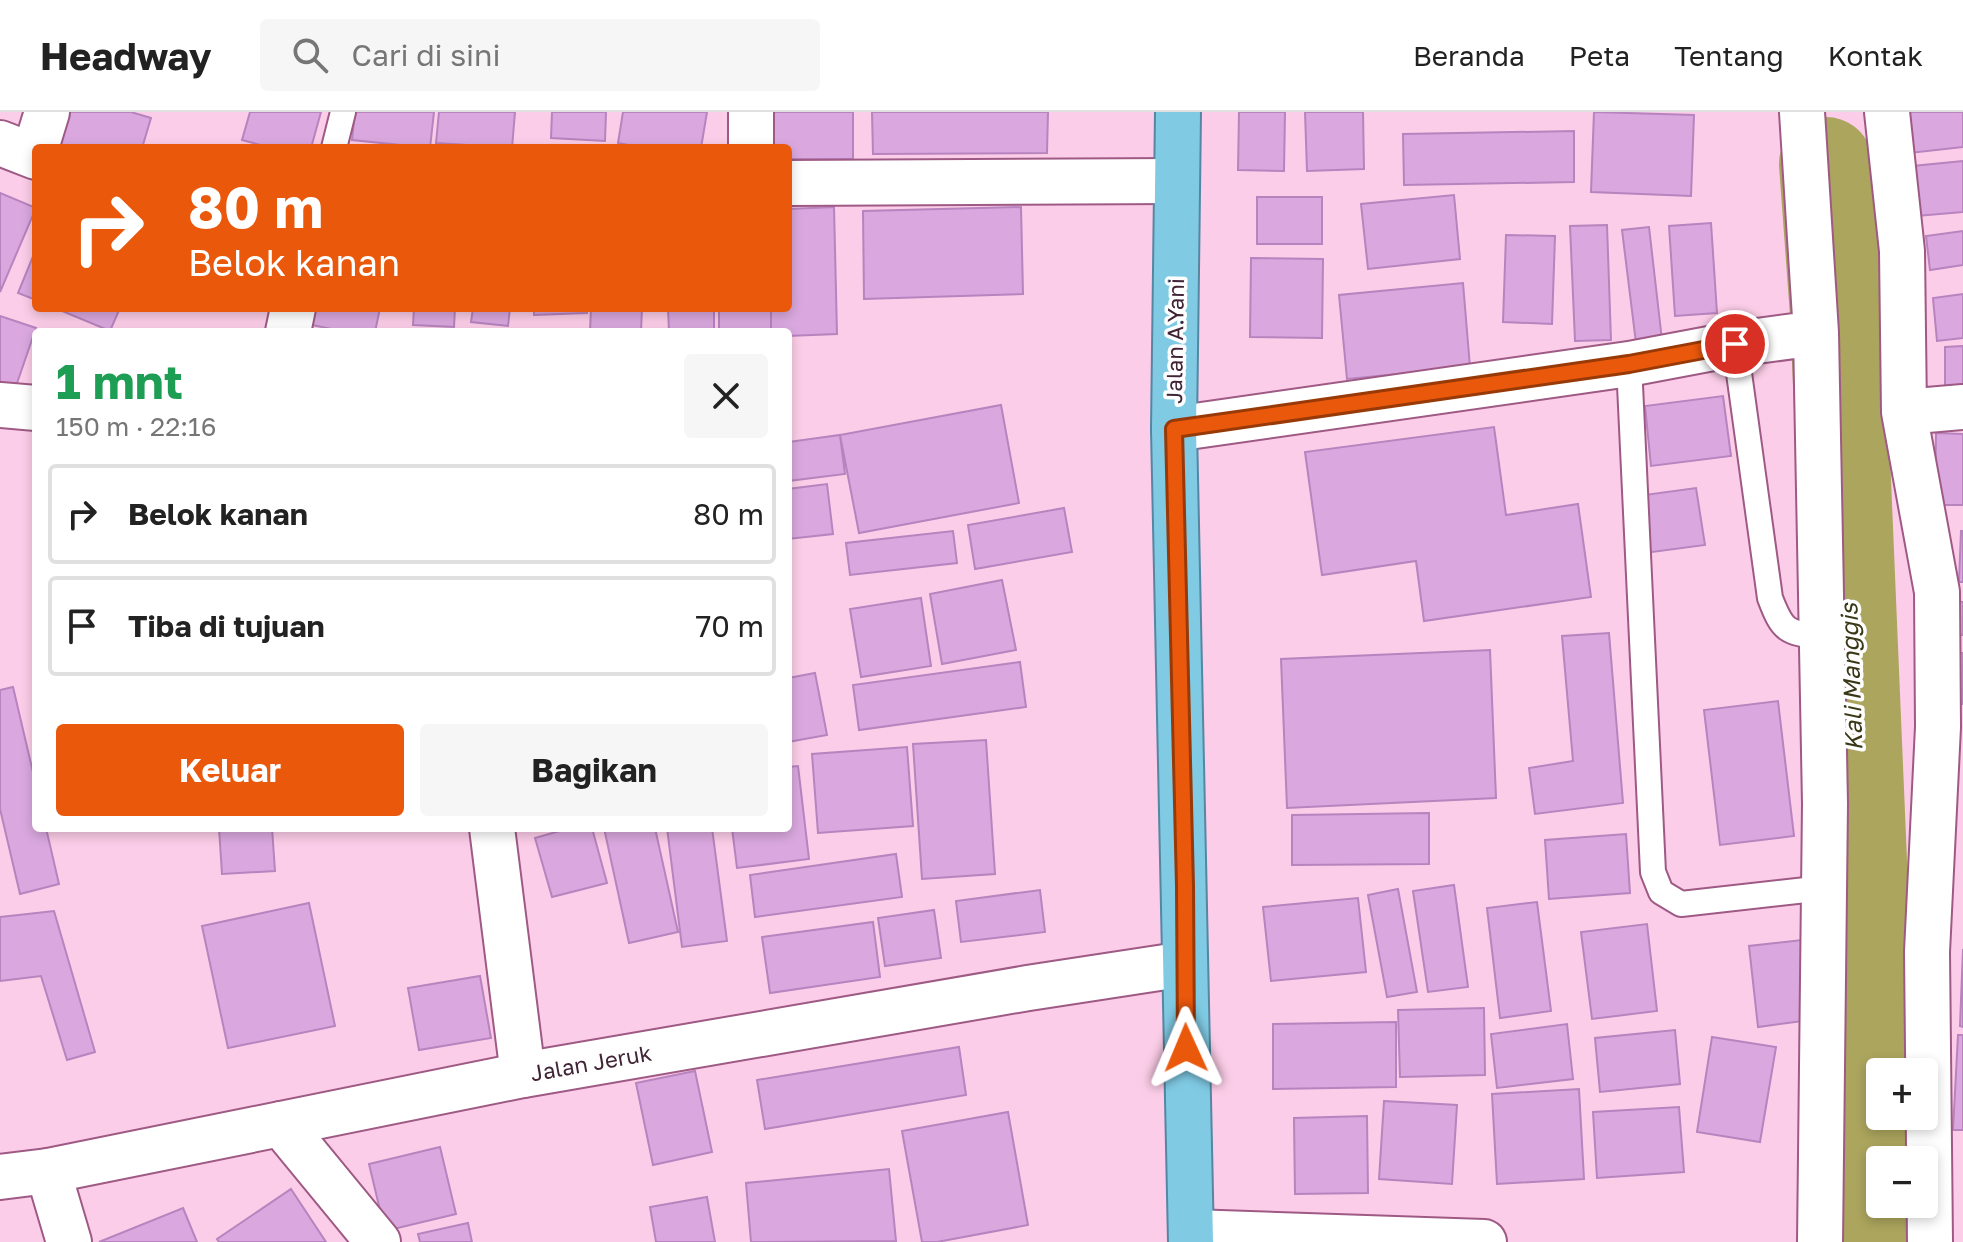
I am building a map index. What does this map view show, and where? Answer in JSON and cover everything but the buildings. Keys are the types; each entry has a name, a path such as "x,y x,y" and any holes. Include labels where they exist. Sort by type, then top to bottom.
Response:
{"highway":[{"name":"Jalan A.Yani","path":"1178,112 1174,429 1191,1237"}],"street":[{"path":"28,151 47,112"},
{"path":"751,112 751,144"},
{"path":"1802,112 1816,333 1822,637 1824,888 1820,1242"},
{"path":"1887,112 1902,251 1904,412 1937,592 1951,727 1927,952 1930,1242"},
{"path":"792,183 1177,181"},
{"path":"1174,429 1629,364 1816,333"},
{"path":"0,405 32,408"},
{"path":"1904,412 1963,407"},
{"path":"493,832 523,1075"},
{"name":"Jalan Jeruk","path":"0,1177 48,1171 523,1075 1012,990 1185,964"},
{"path":"281,1124 378,1242"},
{"path":"48,1171 69,1242"},
{"path":"1191,1237 1484,1242"}],"lane":[{"path":"335,144 343,112"},
{"path":"1735,344 1770,598 1779,623 1795,633 1822,637"},
{"path":"1629,364 1653,872 1661,892 1681,904 1824,888"}],"waterway":[{"name":"Kali Manggis","path":"1826,164 1837,314 1876,1242"}],"route":[{"path":"1186,1048 1174,429 1629,364 1735,344"}]}
